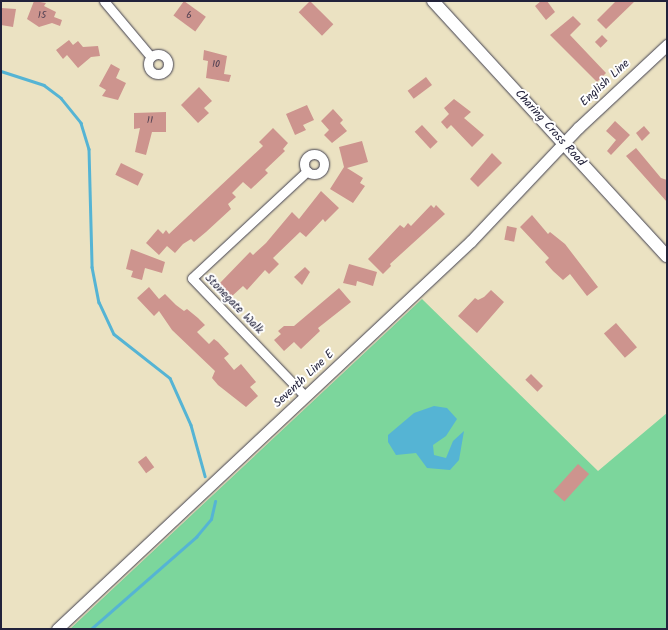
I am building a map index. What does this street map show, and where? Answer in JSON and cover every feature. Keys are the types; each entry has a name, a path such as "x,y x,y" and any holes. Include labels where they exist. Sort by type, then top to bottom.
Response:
{"main road":[{"name":"Charing Cross Road","path":"432,1 667,256"}],"street":[{"path":"104,1 150,57"},
{"name":"English Line","path":"564,144 667,45"},
{"name":"Seventh Line E","path":"57,629 471,241 564,144"},
{"name":"Stonegate Walk","path":"305,396 192,278 308,171"}],"green space":[{"path":"422,299 598,471 667,413 667,629 70,629"}],"water":[{"path":"434,406 447,408 457,419 446,436 433,445 434,455 446,458 453,441 464,431 459,460 450,470 427,468 416,453 396,455 388,442 388,435 414,413"}],"building":[{"path":"34,1 46,3 44,6 56,12 54,17 62,20 60,26 52,23 39,27 27,19"},
{"path":"184,1 206,17 195,31 173,16"},
{"path":"310,1 333,24 322,36 299,12"},
{"path":"541,1 547,1 555,12 546,20 535,6"},
{"path":"616,1 635,1 606,29 597,20"},
{"path":"1,8 16,9 13,27 1,25"},
{"path":"573,16 581,24 570,35 606,73 597,82 550,35"},
{"path":"602,35 608,41 601,48 595,42"},
{"path":"69,40 73,45 78,41 83,47 98,46 100,56 91,57 78,68 67,55 63,59 56,50"},
{"path":"204,50 227,56 224,74 231,75 229,82 206,78 208,61 203,60"},
{"path":"111,64 120,69 116,78 126,83 118,100 102,96 106,90 99,86"},
{"path":"426,77 432,85 414,99 408,91"},
{"path":"199,87 212,101 204,108 209,113 198,123 181,105"},
{"path":"454,99 471,112 464,118 484,135 472,147 451,125 447,129 441,122 449,114 444,108"},
{"path":"307,105 314,120 303,125 306,130 295,135 286,114"},
{"path":"333,109 343,120 340,123 347,131 332,143 324,135 329,130 321,121"},
{"path":"166,112 166,132 152,132 146,155 135,152 140,128 134,129 134,113"},
{"path":"615,121 630,135 611,155 607,151 616,140 606,131"},
{"path":"422,125 438,142 430,149 415,132"},
{"path":"644,126 650,133 642,141 636,133"},
{"path":"273,128 288,143 283,149 285,151 265,170 268,173 251,189 243,182 232,193 236,197 228,204 231,209 206,232 194,242 191,239 183,244 175,253 167,246 159,255 146,243 158,229 163,234 166,230 169,234 263,146 259,142"},
{"path":"362,141 368,162 347,168 363,178 360,183 365,186 353,203 330,189 344,167 339,147"},
{"path":"636,148 661,178 667,180 667,202 626,156"},
{"path":"492,153 502,163 478,187 470,179"},
{"path":"121,163 143,174 138,186 115,175"},
{"path":"321,191 339,208 325,222 323,219 306,237 300,232 273,258 279,264 269,274 265,270 247,290 243,286 231,297 219,284 250,252 253,255 266,243 292,212 299,219"},
{"path":"431,205 434,208 436,205 445,214 390,264 391,266 383,274 368,259 400,225 404,228 408,223 411,226"},
{"path":"532,215 548,234 550,232 565,244 598,287 587,296 570,274 563,280 553,271 545,262 549,258 520,227"},
{"path":"507,226 517,228 514,242 504,240"},
{"path":"131,249 165,262 162,273 145,268 142,280 131,277 133,271 126,269"},
{"path":"349,264 377,272 373,286 357,281 356,286 343,283"},
{"path":"305,267 310,272 302,285 294,277"},
{"path":"149,287 159,299 165,294 184,311 187,309 198,318 205,325 197,332 209,344 214,339 218,342 229,354 224,358 234,370 241,364 256,382 250,387 258,396 246,407 218,385 212,378 215,371 172,330 159,311 154,316 137,298"},
{"path":"339,288 351,302 318,328 320,331 301,349 294,342 284,351 274,340 281,334 278,331 284,326 294,326"},
{"path":"491,290 504,302 477,333 458,316 475,298 478,300 484,297"},
{"path":"616,323 637,347 625,358 604,333"},
{"path":"531,374 543,386 537,392 525,380"},
{"path":"146,456 154,467 146,473 138,462"},
{"path":"578,464 589,474 564,502 553,491"}],"waterway":[{"path":"1,71 44,85 61,98 81,123 89,149 92,267 99,302 114,334 170,378 191,425 205,476"},
{"path":"91,629 196,537 211,519 215,501"}]}
